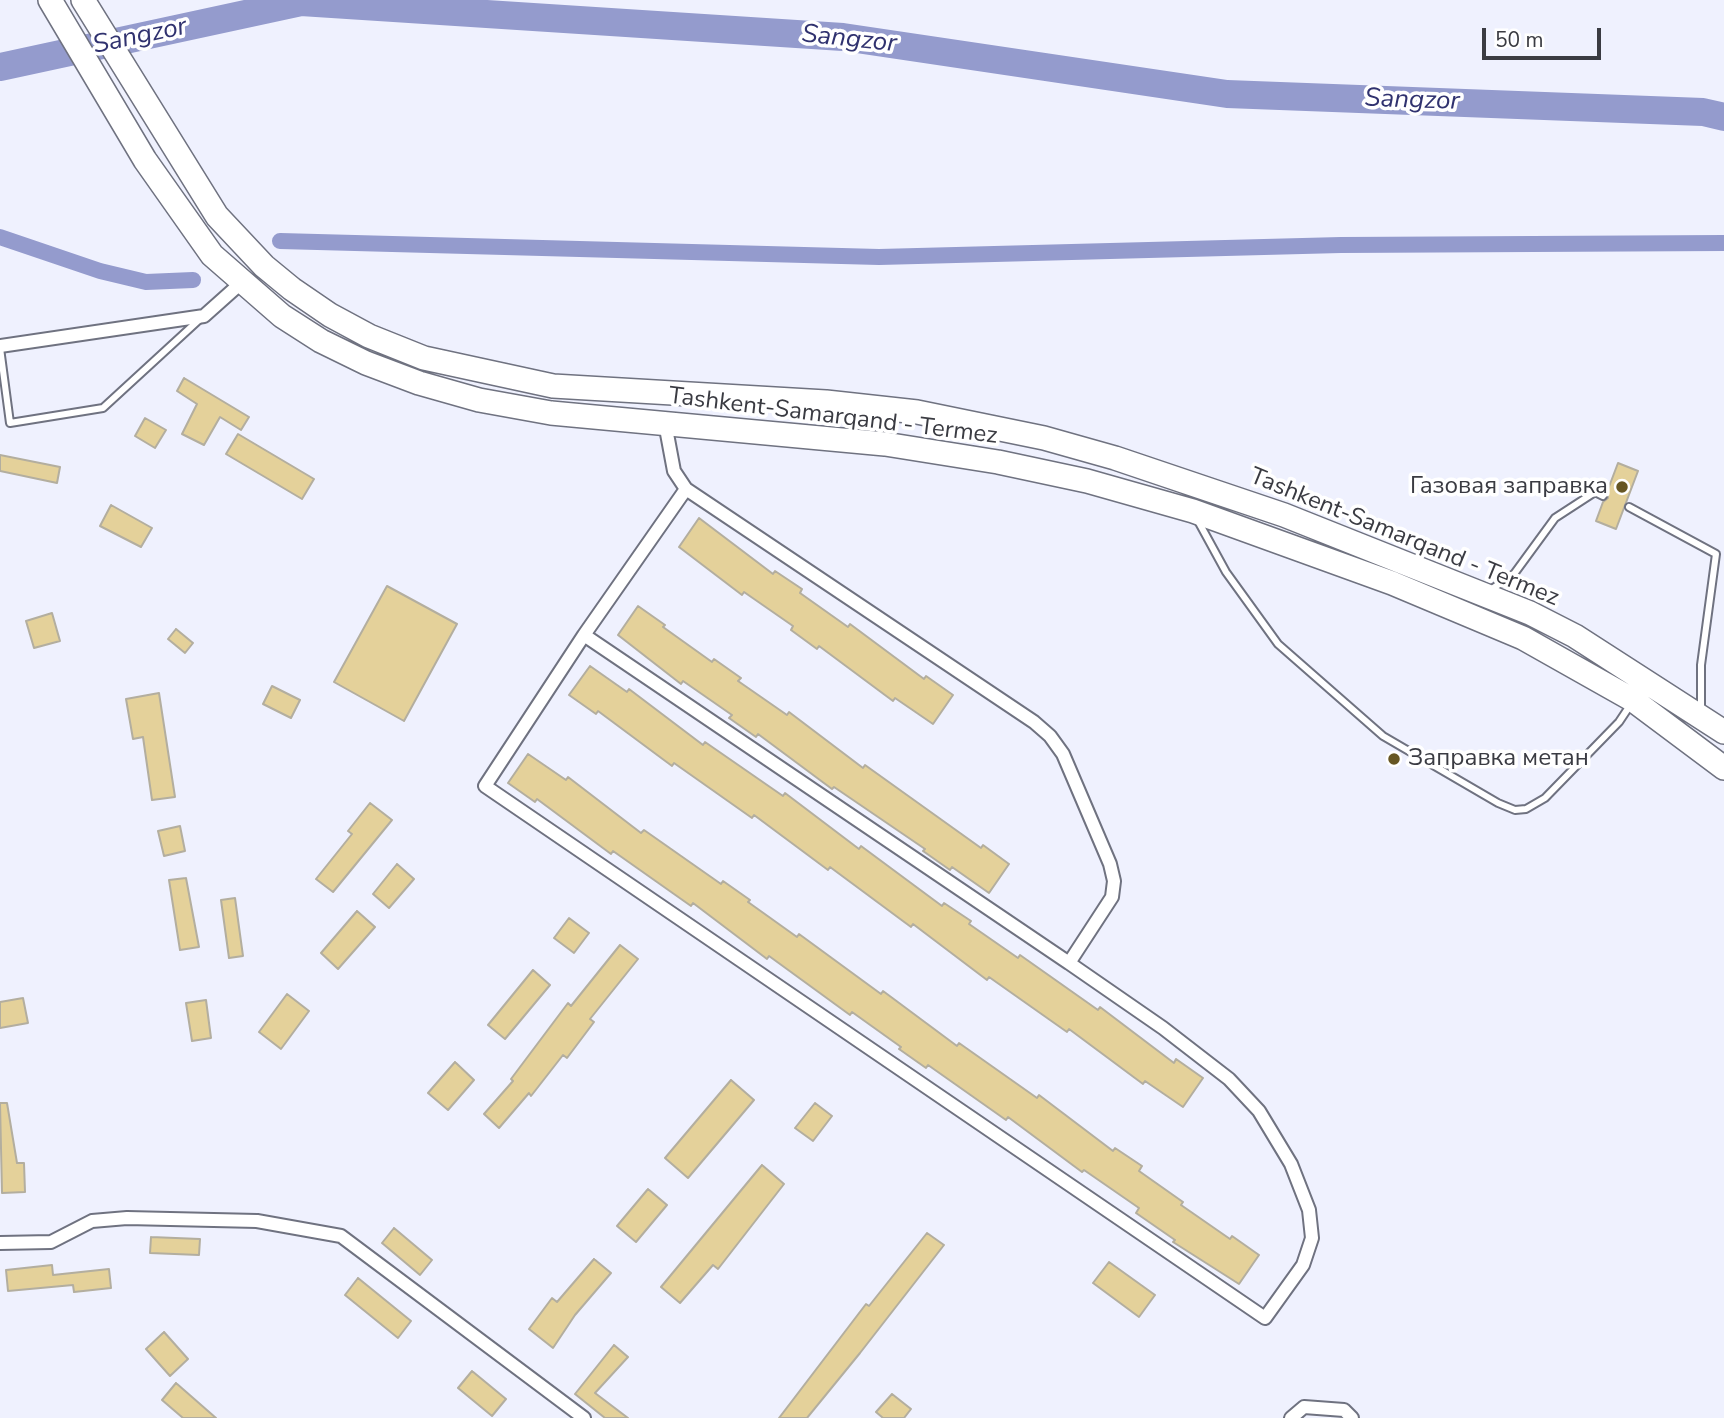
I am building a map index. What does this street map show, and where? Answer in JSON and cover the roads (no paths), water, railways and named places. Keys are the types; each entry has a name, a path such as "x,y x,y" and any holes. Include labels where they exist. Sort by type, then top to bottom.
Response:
{"highway":[{"name":"Tashkent-Samarqand - Termez","path":"50,0 145,160 194,232 241,283 282,316 321,341 419,383 479,400 551,412 825,438 998,462 1087,481 1193,511 1380,578 1523,638 1633,700 1724,768"},
{"name":"Tashkent-Samarqand - Termez","path":"83,0 217,216 264,266 330,315 396,348 460,368 553,386 826,402 916,412 1044,438 1104,455 1284,515 1486,593 1575,636 1724,732"},
{"path":"825,438 816,429 813,420 818,407 826,402"}],"street":[{"path":"0,347 204,316 241,283"},
{"path":"666,423 674,471 686,489 1050,736 1063,754 1110,864 1114,881 1112,897 1069,963"},
{"path":"584,635 1069,963 1163,1028 1229,1079 1259,1111 1291,1164 1309,1210 1312,1238 1303,1265 1265,1318 485,786 584,635 686,489"},
{"path":"0,1243 51,1242 92,1221 127,1218 257,1221 341,1236 584,1418"},
{"path":"1290,1418 1304,1408 1344,1410 1352,1418"}],"lane":[{"path":"0,347 10,423 103,408 204,316"},
{"path":"1486,593 1514,574 1555,518 1595,492 1603,496"},
{"path":"1629,507 1716,554 1701,665 1701,717"},
{"path":"1193,511 1226,572 1278,644 1384,736 1498,803 1515,810 1526,809 1545,798 1619,722 1633,700"}],"waterway":[{"name":"Sangzor","path":"0,67 301,2 843,37 1227,94 1703,112 1724,117"},
{"path":"0,237 100,271 146,282 193,280"},
{"path":"280,241 879,257 1341,245 1724,243"}],"place":[{"name":"Газовая заправка","path":"1622,487"},
{"name":"Заправка метан","path":"1394,759"}]}
